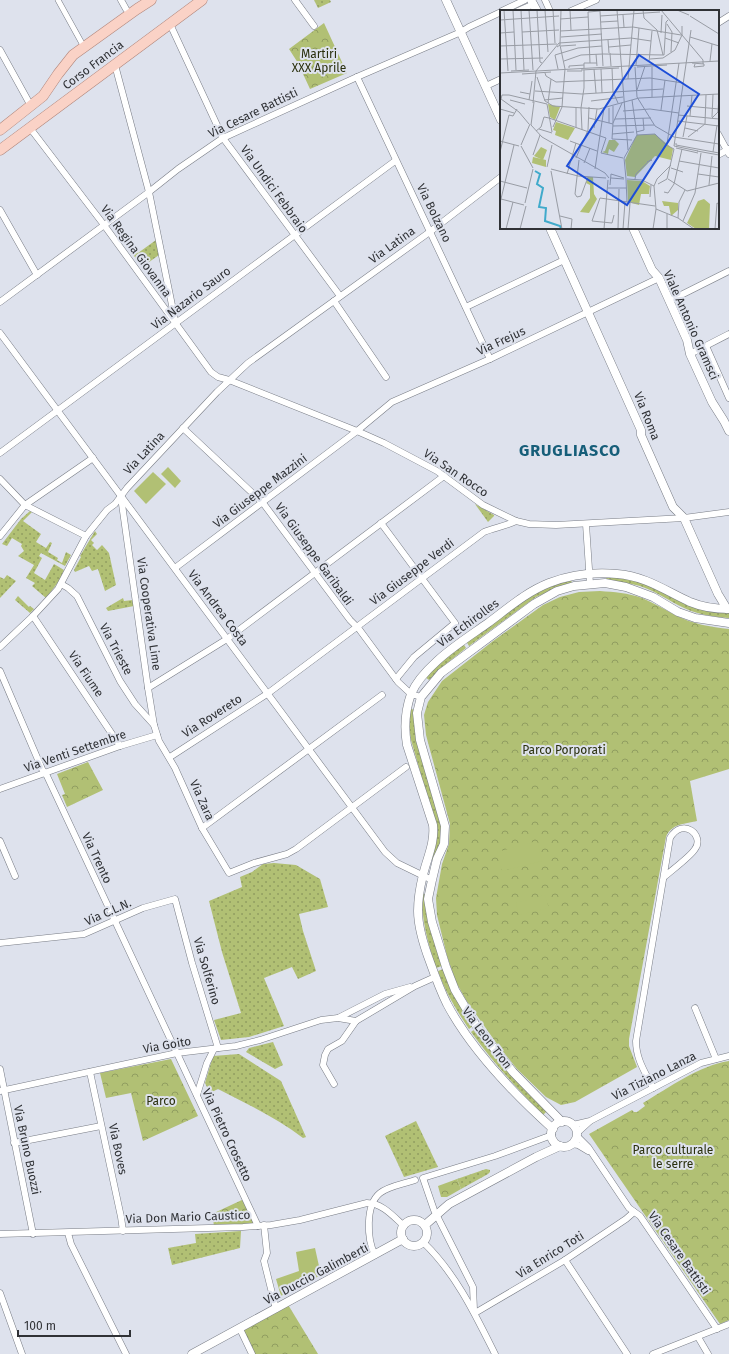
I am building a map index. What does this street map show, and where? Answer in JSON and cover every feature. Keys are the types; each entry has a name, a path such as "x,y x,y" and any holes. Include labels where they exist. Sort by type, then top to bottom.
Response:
{"main road":[{"name":"Corso Francia","path":"0,130 43,96 58,74 74,55 137,8 151,0"},
{"name":"Corso Francia","path":"0,150 202,0"}],"street":[{"path":"58,0 84,47"},
{"path":"121,0 126,9"},
{"path":"295,0 314,26"},
{"path":"446,0 500,118"},
{"name":"Via Cesare Battisti","path":"504,10 525,0"},
{"path":"545,0 550,10"},
{"path":"573,10 596,0"},
{"path":"521,10 534,5"},
{"name":"Via Cesare Battisti","path":"0,302 178,169 223,138 357,77 461,32 500,12"},
{"path":"719,22 729,16"},
{"name":"Via Undici Febbraio","path":"170,24 223,138 340,296"},
{"path":"0,50 31,106"},
{"path":"115,65 149,192 175,324"},
{"name":"Via Bolzano","path":"357,77 396,161 431,231 490,359"},
{"path":"486,86 500,79"},
{"name":"Via Regina Giovanna","path":"30,128 104,225 211,372 218,377 229,380"},
{"path":"719,136 728,151"},
{"name":"Via Nazario Sauro","path":"0,453 396,161"},
{"name":"Via Latina","path":"0,647 48,601 61,584 86,536 107,510 115,504 127,488 229,380 248,364 431,231 500,178"},
{"path":"0,210 37,275"},
{"name":"Via Roma","path":"550,229 641,430 641,435 673,507 684,518 718,594 728,609"},
{"name":"Viale Antonio Gramsci","path":"633,229 652,270 659,278 686,340 690,354 712,402 729,431"},
{"path":"466,307 564,260"},
{"path":"669,301 729,271"},
{"name":"Via Frejus","path":"357,431 392,402 490,359 659,278"},
{"path":"334,301 386,377"},
{"name":"Via Andrea Costa","path":"0,333 352,808 393,860 423,874 432,880"},
{"path":"690,354 729,334"},
{"name":"Viale Antonio Gramsci","path":"706,346 729,398"},
{"name":"Via San Rocco","path":"229,380 357,431 405,453 444,476 483,505 516,521 545,525 586,524 684,518 729,512"},
{"name":"Via Giuseppe Garibaldi","path":"183,428 263,502 315,574 396,679 411,694 421,697"},
{"name":"Via Giuseppe Mazzini","path":"175,568 357,431"},
{"path":"0,536 25,505 94,458"},
{"path":"148,688 227,639 444,476"},
{"path":"0,479 25,505 86,536"},
{"name":"Via Cooperativa Lime","path":"121,496 148,688 157,735"},
{"name":"Via Giuseppe Verdi","path":"267,694 484,532 516,521"},
{"path":"381,524 455,623 414,657 396,679"},
{"path":"586,524 590,584"},
{"name":"Via Echirolles","path":"423,874 433,840 433,825 405,734 406,714 411,694 421,678 438,660 527,595 548,584 562,579 589,574 618,574 633,577 660,586 690,602 710,608 728,609"},
{"name":"Via Echirolles","path":"432,880 437,860 444,844 445,826 420,740 417,713 421,697 441,673 534,604 557,591 574,586 605,583 626,587 653,597 678,612 695,618 729,624"},
{"name":"Via Trieste","path":"61,584 68,588 76,596 120,681 135,704 154,725"},
{"name":"Via Fiume","path":"33,616 120,746"},
{"name":"Via Trento","path":"0,671 42,769 45,772 177,1053"},
{"name":"Via Rovereto","path":"170,757 267,694"},
{"path":"202,828 310,750 382,695"},
{"name":"Via Venti Settembre","path":"0,789 120,746 157,735"},
{"name":"Via Zara","path":"157,735 159,741 170,757 202,828 229,874 254,863 287,854 352,808"},
{"path":"352,808 406,767"},
{"path":"653,1088 638,1058 636,1041 670,838 678,829 686,827 690,829 696,837 696,849 664,877"},
{"path":"0,841 15,876"},
{"name":"Via Leon Tron","path":"423,874 419,892 419,924 435,976 448,1005 471,1040 502,1078 552,1134"},
{"name":"Via Leon Tron","path":"432,880 428,899 432,922 454,990 477,1027 496,1052 562,1122"},
{"name":"Via C.L.N.","path":"0,943 84,934 143,908 175,899"},
{"name":"Via Solferino","path":"175,899 216,1048"},
{"name":"Via Goito","path":"334,1084 324,1065 325,1055 328,1049 342,1041 356,1021 415,986 435,976"},
{"name":"Via Goito","path":"338,1018 385,994 415,986"},
{"path":"695,1008 716,1059"},
{"name":"Via Goito","path":"2,1091 177,1053 236,1046 260,1040 321,1020 338,1018 356,1021"},
{"path":"197,1095 207,1063 216,1048"},
{"name":"Via Pietro Crosetto","path":"177,1053 261,1226 267,1253 264,1261 276,1309"},
{"name":"Via Tiziano Lanza","path":"573,1125 590,1121 701,1063 729,1056"},
{"name":"Via Bruno Buozzi","path":"0,1069 2,1091 33,1234"},
{"name":"Via Boves","path":"90,1072 122,1218 123,1231"},
{"name":"Via Tiziano Lanza","path":"577,1134 590,1121"},
{"path":"424,1225 449,1204 536,1157 560,1146 568,1146 572,1144 577,1134 573,1125 562,1122 555,1125 547,1147 536,1157"},
{"path":"14,1144 101,1126"},
{"path":"552,1134 557,1144 560,1146"},
{"path":"475,1312 473,1287 433,1207 423,1178 495,1156 552,1134"},
{"name":"Via Cesare Battisti","path":"577,1134 629,1208 640,1216 646,1224 717,1329"},
{"name":"Via Cesare Battisti","path":"572,1144 578,1145 592,1154"},
{"path":"375,1255 372,1248 369,1216 376,1196 385,1190 415,1180"},
{"path":"374,1203 404,1226"},
{"name":"Via Don Mario Caustico","path":"0,1234 261,1226 300,1220 356,1204 374,1203"},
{"name":"Via Enrico Toti","path":"475,1312 565,1260 634,1212"},
{"path":"416,1220 422,1223 427,1234 424,1243 410,1246 403,1239 402,1235 404,1226 409,1222 416,1220"},
{"path":"68,1233 126,1354"},
{"name":"Via Duccio Galimberti","path":"192,1354 403,1239"},
{"path":"424,1243 456,1282 475,1312 495,1354"},
{"path":"565,1260 627,1354"},
{"path":"0,1293 22,1354"},
{"path":"653,1354 729,1324"},
{"path":"240,1329 252,1354"},
{"path":"698,1337 708,1354"}],"green space":[{"path":"314,0 330,0 331,2 318,8"},
{"name":"Martiri XXX Aprile","path":"324,23 347,73 310,89 298,63 289,49"},
{"path":"125,234 138,253 156,240 159,255 142,267 122,239"},
{"path":"168,467 181,481 175,488 161,474"},
{"path":"153,472 166,484 146,504 134,491"},
{"path":"475,504 494,515 494,516 488,522"},
{"path":"30,511 32,512 23,521 41,534 36,542 46,548 50,542 52,543 48,552 58,558 57,560 62,563 66,552 71,555 65,566 41,553 39,556 42,558 34,573 45,580 54,564 64,570 59,581 46,598 32,586 35,583 26,578 34,565 18,556 24,551 21,546 22,544 12,538 7,546 2,544 21,519"},
{"path":"95,531 97,534 91,540 94,543 92,545 97,550 102,545 109,553 116,585 105,591 98,569 92,571 89,566 75,572 74,570 81,557 80,556"},
{"path":"7,575 16,581 0,598 0,577 4,579"},
{"path":"607,575 634,578 729,612 729,618 710,616 690,611 655,592 640,586 606,580"},
{"path":"571,578 572,584 536,597 469,646 466,641 529,595"},
{"name":"Parco Porporati","path":"600,591 637,596 688,621 729,629 729,769 690,781 697,821 683,824 671,829 666,837 629,1039 629,1046 637,1067 575,1102 561,1105 546,1097 517,1069 497,1044 466,1000 456,982 447,956 437,915 436,898 442,864 449,844 450,824 426,735 424,715 428,702 442,681 493,641 543,605 560,597 579,592"},
{"path":"18,596 29,607 30,606 34,609 30,613 15,600"},
{"path":"123,598 124,601 133,600 134,606 108,611 106,608"},
{"path":"463,643 466,648 441,668 429,680 425,677"},
{"path":"410,709 416,710 441,823 442,837 436,861 430,859 435,823 411,740 409,726"},
{"path":"88,762 103,790 67,807 62,795 65,794 57,774"},
{"path":"537,841 542,861 502,871 497,852"},
{"path":"274,863 296,865 320,879 328,907 299,914 316,971 298,979 292,967 264,978 284,1026 249,1037 221,1040 214,1020 241,1013 222,952 209,901 242,887 240,877 252,872 263,864"},
{"path":"422,894 427,894 442,966 436,968 424,922"},
{"path":"545,895 549,908 519,915 516,903"},
{"path":"443,969 473,1026 469,1029 444,986 438,971"},
{"path":"475,1029 547,1111 543,1115 488,1054 471,1032"},
{"path":"273,1042 283,1065 275,1069 246,1052 249,1048"},
{"path":"239,1054 281,1081 306,1137 303,1138 272,1118 218,1089 210,1093 205,1083 213,1056"},
{"name":"Parco","path":"171,1059 198,1116 143,1141 131,1093 106,1098 100,1073"},
{"name":"Parco culturale le serre","path":"729,1061 729,1320 720,1324 589,1134 632,1110 637,1112 645,1106 643,1103 695,1072 706,1067"},
{"path":"416,1121 438,1167 404,1177 385,1136"},
{"path":"486,1169 490,1170 488,1174 461,1189 457,1179"},
{"path":"457,1179 461,1189 447,1197 441,1197 438,1186"},
{"path":"244,1199 255,1224 214,1226 212,1214"},
{"path":"241,1231 240,1248 172,1265 168,1248 196,1243 195,1234"},
{"path":"315,1248 321,1275 281,1296 276,1279 299,1271 296,1252"},
{"path":"287,1303 318,1354 251,1354 240,1329"}],"district":[{"name":"GRUGLIASCO","path":"570,450"}]}
